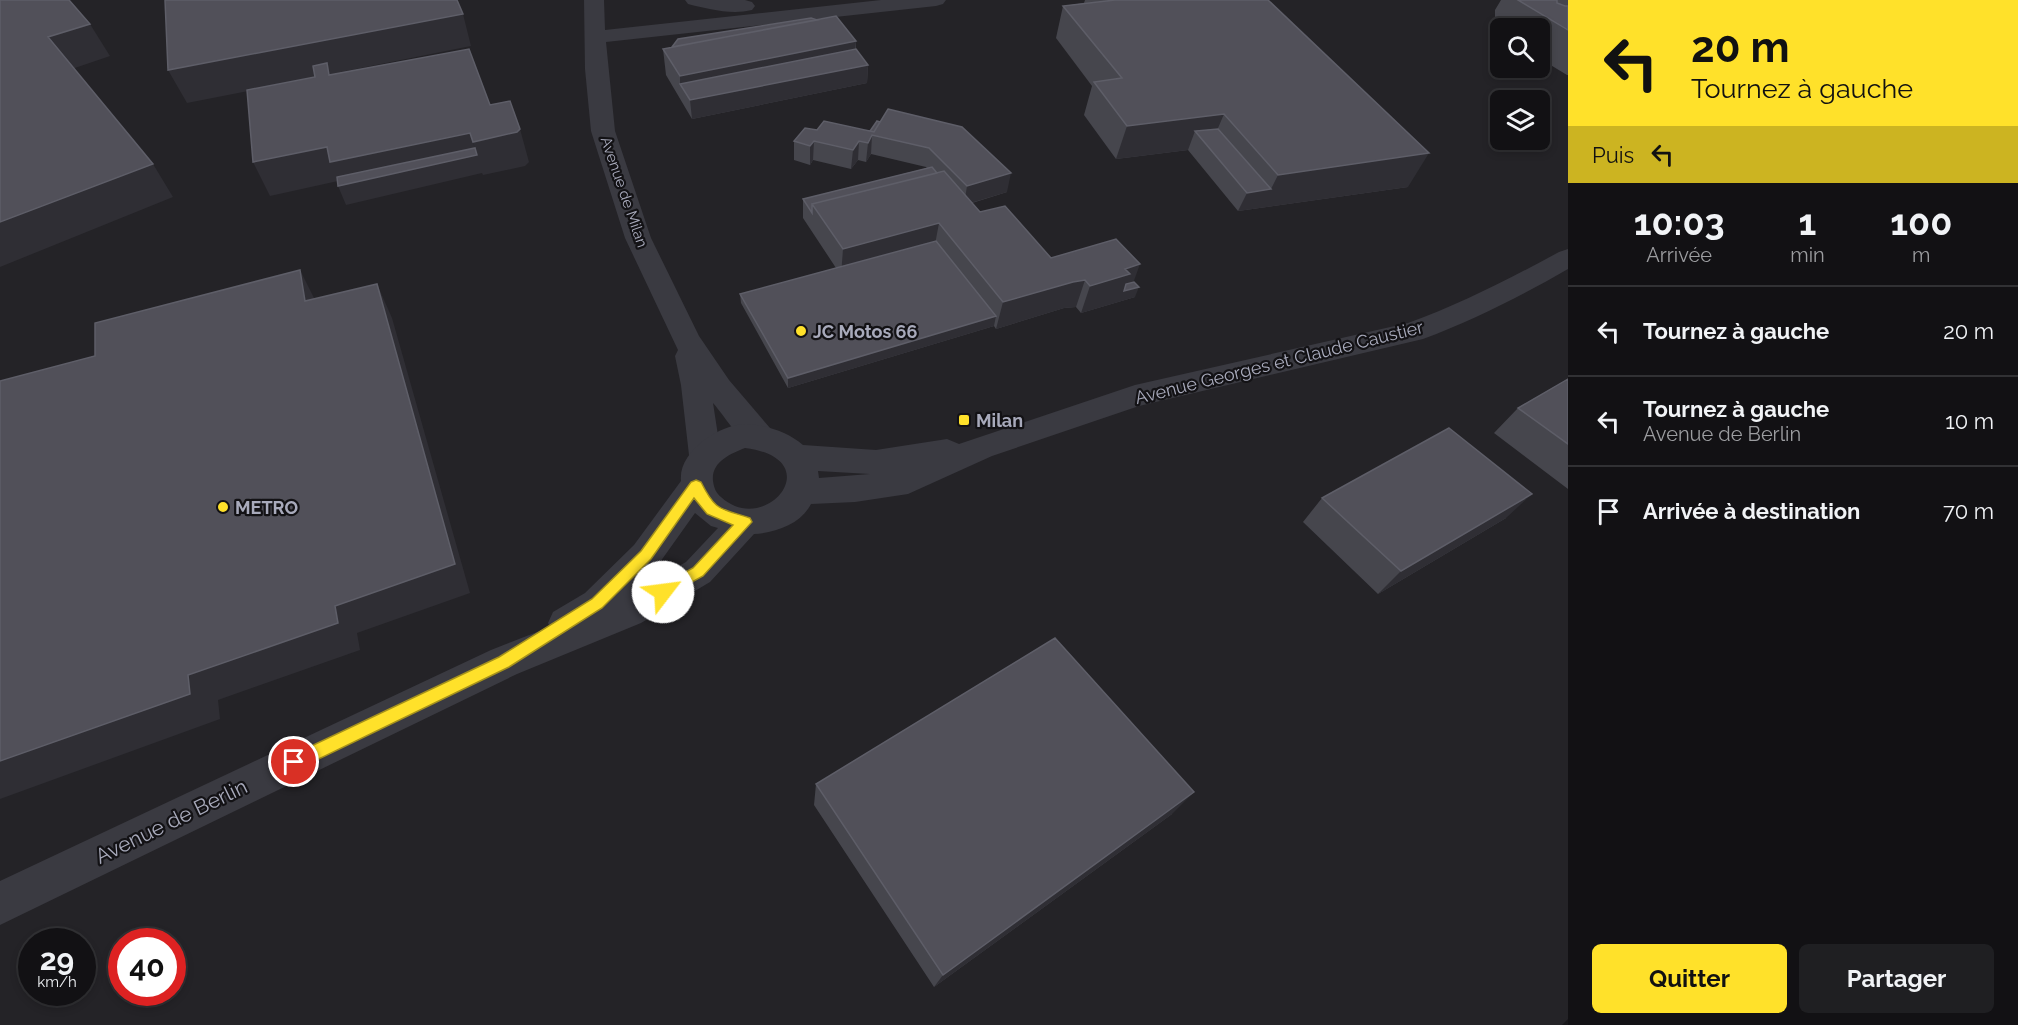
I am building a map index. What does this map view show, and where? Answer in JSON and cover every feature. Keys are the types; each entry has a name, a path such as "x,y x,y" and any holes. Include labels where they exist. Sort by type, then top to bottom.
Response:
{"street":[{"name":"Avenue de Milan","path":"594,0 603,131 638,238 686,339 718,388 759,436"},
{"path":"695,0 716,5 783,7 842,0"},
{"path":"595,37 936,0"},
{"name":"Avenue Georges et Claude Caustier","path":"801,492 855,489 908,481 981,447 1135,396 1413,332 1456,316 1507,292 1568,258"},
{"name":"Avenue de Milan","path":"686,339 696,385 700,470"},
{"path":"759,436 787,447 796,457 802,468 804,480 801,492 793,504 780,514 763,520 745,522 727,518 712,510 702,499 700,470 716,446 729,440 759,436"},
{"name":"Avenue Georges et Claude Caustier","path":"796,457 876,462 981,447"},
{"name":"Avenue de Berlin","path":"504,662 597,604 646,555 700,470"},
{"name":"Avenue de Berlin","path":"0,903 504,662 628,612 698,572 745,522"}],"shaded area":[{"path":"0,0 1568,0 1568,1019 1562,1025 0,1025"}],"building":[{"path":"0,0 69,0 90,24 48,37 153,164 0,222"},
{"path":"165,0 457,0 463,14 168,70"},
{"path":"1115,0 1268,0 1429,153 1278,175 1224,114 1127,126 1094,82 1122,78 1063,6"},
{"path":"1518,0 1557,0 1557,3 1568,6 1568,30"},
{"path":"836,16 856,41 680,76 663,49"},
{"path":"811,18 817,20 672,47 678,39"},
{"path":"469,49 490,105 510,101 520,129 517,132 473,142 470,133 330,162 327,147 253,162 247,90 315,77 313,66 327,63 329,75"},
{"path":"856,49 868,65 690,100 680,84"},
{"path":"888,109 962,127 1011,173 967,186 929,148 872,135 868,143 859,141 853,150 814,141 810,146 794,141 805,128 817,130 824,121 874,132"},
{"path":"877,121 880,122 874,132 870,131"},
{"path":"1218,129 1271,189 1247,193 1195,131"},
{"path":"475,148 477,155 338,186 337,177"},
{"path":"932,167 937,173 812,204 812,213 803,199"},
{"path":"944,171 980,212 1005,206 1051,258 1116,239 1140,264 1125,269 1130,274 1090,286 1085,280 1073,282 1003,302 939,223 843,249 812,204"},
{"path":"936,241 996,316 788,378 740,294"},
{"name":"METRO","path":"300,270 305,301 377,284 455,564 335,606 338,623 188,675 190,694 0,761 0,381 95,356 95,323"},
{"path":"1134,282 1139,287 1124,291 1126,284"},
{"path":"1568,379 1568,444 1518,408"},
{"path":"1449,428 1532,494 1401,571 1322,498"},
{"path":"1055,638 1194,792 943,975 816,784"}],"place":[{"name":"JC Motos 66","path":"801,331"},
{"name":"Milan","path":"964,420"},
{"name":"METRO","path":"223,507"}],"route":[{"path":"294,762 504,662 597,604 646,555 696,485 702,499 712,510 727,518 745,522 698,572 663,592"}]}
